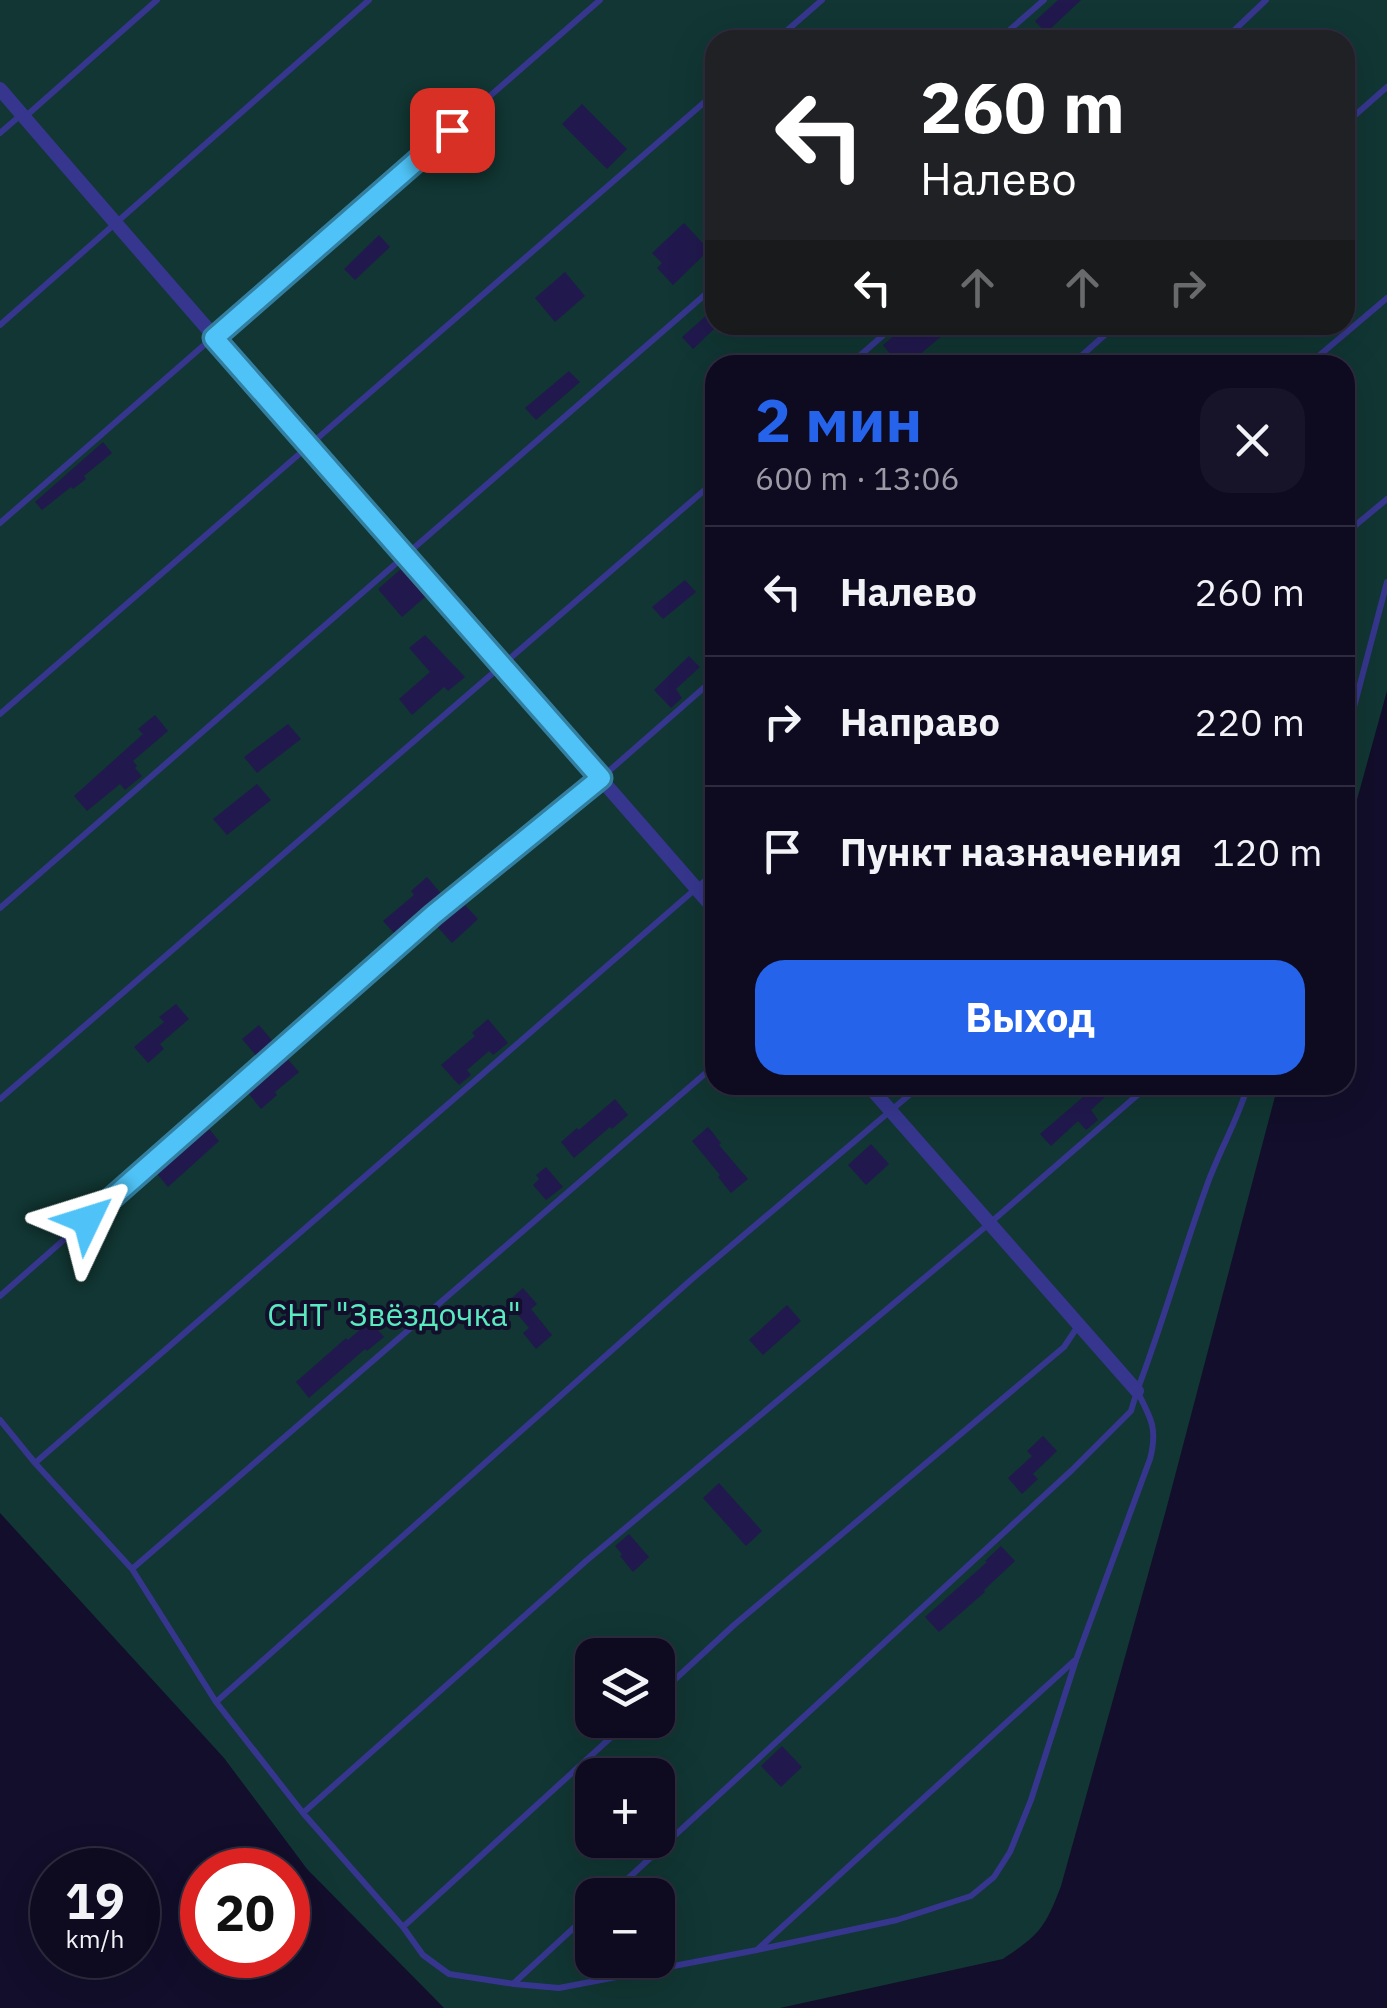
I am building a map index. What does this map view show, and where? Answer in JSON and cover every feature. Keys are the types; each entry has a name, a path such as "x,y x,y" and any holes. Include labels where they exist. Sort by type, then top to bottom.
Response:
{"street":[{"path":"0,89 705,898"},
{"path":"877,1095 1137,1391"}],"lane":[{"path":"0,133 157,0"},
{"path":"0,325 370,0"},
{"path":"0,522 600,0"},
{"path":"788,30 822,0"},
{"path":"1010,30 1044,0"},
{"path":"1234,30 1266,0"},
{"path":"1355,115 1387,87"},
{"path":"0,714 705,102"},
{"path":"0,908 705,295"},
{"path":"1355,325 1387,298"},
{"path":"860,355 884,335"},
{"path":"1082,355 1105,335"},
{"path":"1320,355 1343,335"},
{"path":"0,1098 705,490"},
{"path":"1355,526 1387,499"},
{"path":"1355,697 1387,582"},
{"path":"0,1296 433,915 601,778 705,687"},
{"path":"35,1463 705,880"},
{"path":"132,1569 705,1074"},
{"path":"216,1702 662,1305 910,1095"},
{"path":"303,1813 586,1561 1137,1095"},
{"path":"628,1878 1132,1411 1216,1159 1245,1095"},
{"path":"675,1679 1064,1346 1079,1325"},
{"path":"0,1420 132,1569 216,1702 423,1955 449,1974 559,1988 897,1920 971,1896 994,1877 1010,1852 1031,1800 1076,1660 1150,1458 1156,1436 1137,1391"},
{"path":"758,1950 1076,1660"},
{"path":"403,1928 610,1738"},
{"path":"514,1984 575,1927"}],"green space":[{"name":"СНТ \"Звёздочка\"","path":"0,0 1387,0 1387,691 1355,807 1355,355 705,355 705,1095 1275,1095 1166,1510 1061,1886 1045,1921 1033,1936 1003,1959 780,2008 444,2008 310,1872 310,1848 291,1848 224,1758 0,1513"}],"building":[{"path":"1058,0 1081,0 1049,30 1043,30 1035,21"},
{"path":"582,104 627,149 607,169 562,124"},
{"path":"684,223 705,246 705,254 673,285 657,268 662,263 652,253"},
{"path":"379,235 390,247 355,280 344,269"},
{"path":"565,272 585,296 555,322 535,298"},
{"path":"705,317 708,335 693,349 682,337"},
{"path":"895,335 943,335 919,355 891,355 883,345"},
{"path":"569,371 580,382 536,420 525,408"},
{"path":"103,442 112,453 84,476 86,479 42,510 35,502"},
{"path":"401,569 425,597 402,617 378,589"},
{"path":"685,580 696,592 663,619 652,607"},
{"path":"425,635 465,677 448,691 444,687 412,715 399,699 430,672 409,648"},
{"path":"689,656 700,667 676,689 682,698 671,708 654,690"},
{"path":"155,715 168,731 133,761 142,776 125,790 120,784 87,811 74,796 143,734 138,729"},
{"path":"288,724 301,739 257,773 244,757"},
{"path":"257,784 271,800 227,835 213,819"},
{"path":"427,877 444,897 397,936 383,921 414,895 411,891"},
{"path":"464,904 478,919 452,943 434,923 453,907 456,911"},
{"path":"176,1004 189,1019 160,1044 164,1049 148,1063 134,1047 164,1022 159,1017"},
{"path":"488,1019 508,1043 493,1055 489,1051 467,1070 471,1075 459,1085 441,1065 475,1036 472,1033"},
{"path":"259,1025 275,1044 259,1059 242,1039"},
{"path":"284,1055 299,1072 261,1109 248,1093"},
{"path":"1085,1095 1107,1095 1091,1110 1098,1120 1086,1130 1078,1121 1051,1146 1040,1134"},
{"path":"615,1099 628,1115 574,1158 561,1142"},
{"path":"206,1125 219,1141 168,1187 155,1171"},
{"path":"708,1127 748,1179 731,1193 692,1141"},
{"path":"871,1144 889,1164 866,1185 848,1165"},
{"path":"546,1167 563,1187 546,1200 533,1185 539,1179 536,1175"},
{"path":"523,1288 537,1304 531,1309 552,1335 536,1349 523,1333 529,1328 507,1302"},
{"path":"787,1305 801,1321 763,1355 749,1340"},
{"path":"370,1321 384,1337 309,1398 296,1382"},
{"path":"1043,1436 1057,1451 1033,1474 1038,1479 1022,1494 1008,1478 1032,1456 1027,1451"},
{"path":"719,1483 762,1531 746,1546 703,1498"},
{"path":"629,1534 649,1557 633,1572 615,1546"},
{"path":"1001,1546 1015,1561 939,1632 925,1617"},
{"path":"782,1746 802,1767 781,1787 761,1766"}],"route":[{"path":"87,1220 433,915 601,778 214,338 452,130"}]}
